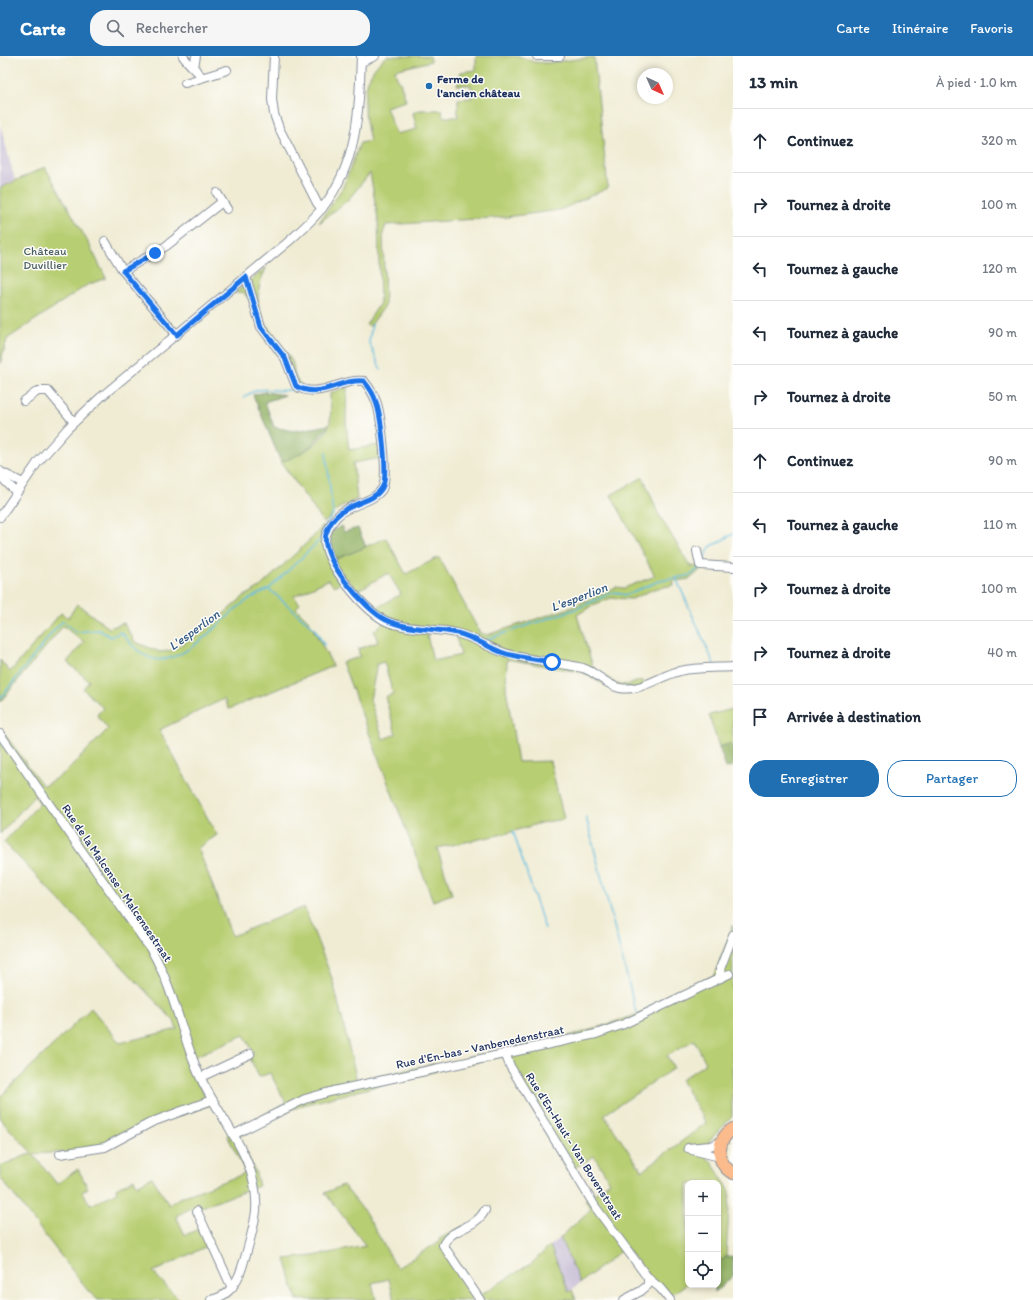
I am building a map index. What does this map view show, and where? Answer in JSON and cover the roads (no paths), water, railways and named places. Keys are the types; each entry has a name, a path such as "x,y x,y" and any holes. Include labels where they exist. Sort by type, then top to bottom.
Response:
{"highway":[{"path":"732,1175 720,1157 721,1142 727,1133 733,1129"}],"street":[{"path":"183,56 188,64 194,67 201,76"},
{"path":"194,67 196,56"},
{"path":"274,56 272,99 279,128 317,203 322,209"},
{"path":"0,517 16,492 54,443 74,422 312,221 322,209 340,180 353,144 359,109 361,59 375,56"},
{"path":"537,56 560,56"},
{"path":"185,83 201,76 227,70"},
{"path":"217,193 227,209"},
{"path":"123,271 166,246 222,202"},
{"path":"105,241 123,271 177,335"},
{"path":"246,277 261,327 285,358 296,386 302,390 317,391 354,380 364,381 370,388 376,402 384,460 383,487 378,494 354,505 335,518 330,526 325,541 332,561 343,578 364,603 384,620 406,626 456,633 506,654 590,671 620,688 640,686 681,671 733,667"},
{"path":"23,401 38,391 48,391 74,422"},
{"path":"0,472 23,483"},
{"path":"0,472 3,479 16,492"},
{"path":"697,551 700,565 733,567"},
{"name":"Rue de la Malcense - Malcensestraat","path":"0,734 152,951 162,970 201,1077 212,1100 248,1164 255,1194 256,1209 254,1226 241,1271 232,1288 220,1298 212,1300"},
{"path":"720,977 720,969 733,935"},
{"name":"Rue d'En-bas - Vanbenedenstraat","path":"233,1135 305,1099 333,1091 596,1034 624,1024 729,974"},
{"name":"Rue d'En-Haut - Van Bovenstraat","path":"505,1053 510,1066 572,1170 607,1224 648,1278 660,1288 670,1300"},
{"path":"201,1077 250,1054"},
{"path":"60,1154 105,1147 152,1122 212,1100"},
{"path":"720,1157 688,1148 710,1146 721,1142"},
{"path":"480,1300 443,1244 447,1237 476,1222 482,1217 485,1210"},
{"path":"197,1211 232,1288"},
{"path":"624,1300 645,1288 648,1285 648,1278"}],"waterway":[{"path":"372,324 369,342 381,370"},
{"path":"244,397 258,390 264,389 280,391 293,389"},
{"path":"269,589 321,539 323,530 333,514 326,452"},
{"name":"L'esperlion","path":"703,561 710,547 733,534"},
{"name":"L'esperlion","path":"487,639 576,609 614,592 625,595 659,581 691,575 700,567"},
{"path":"676,578 714,664"},
{"name":"L'esperlion","path":"0,699 63,621 76,632 99,630 111,637 121,632 139,652 154,659 165,659 189,649 242,604 269,589 314,628 324,645"},
{"path":"586,817 636,1012"},
{"path":"513,831 545,929"}],"place":[{"name":"Ferme de l'ancien château","path":"429,86"}],"park label":[{"name":"Château Duvillier","path":"45,258"}]}
